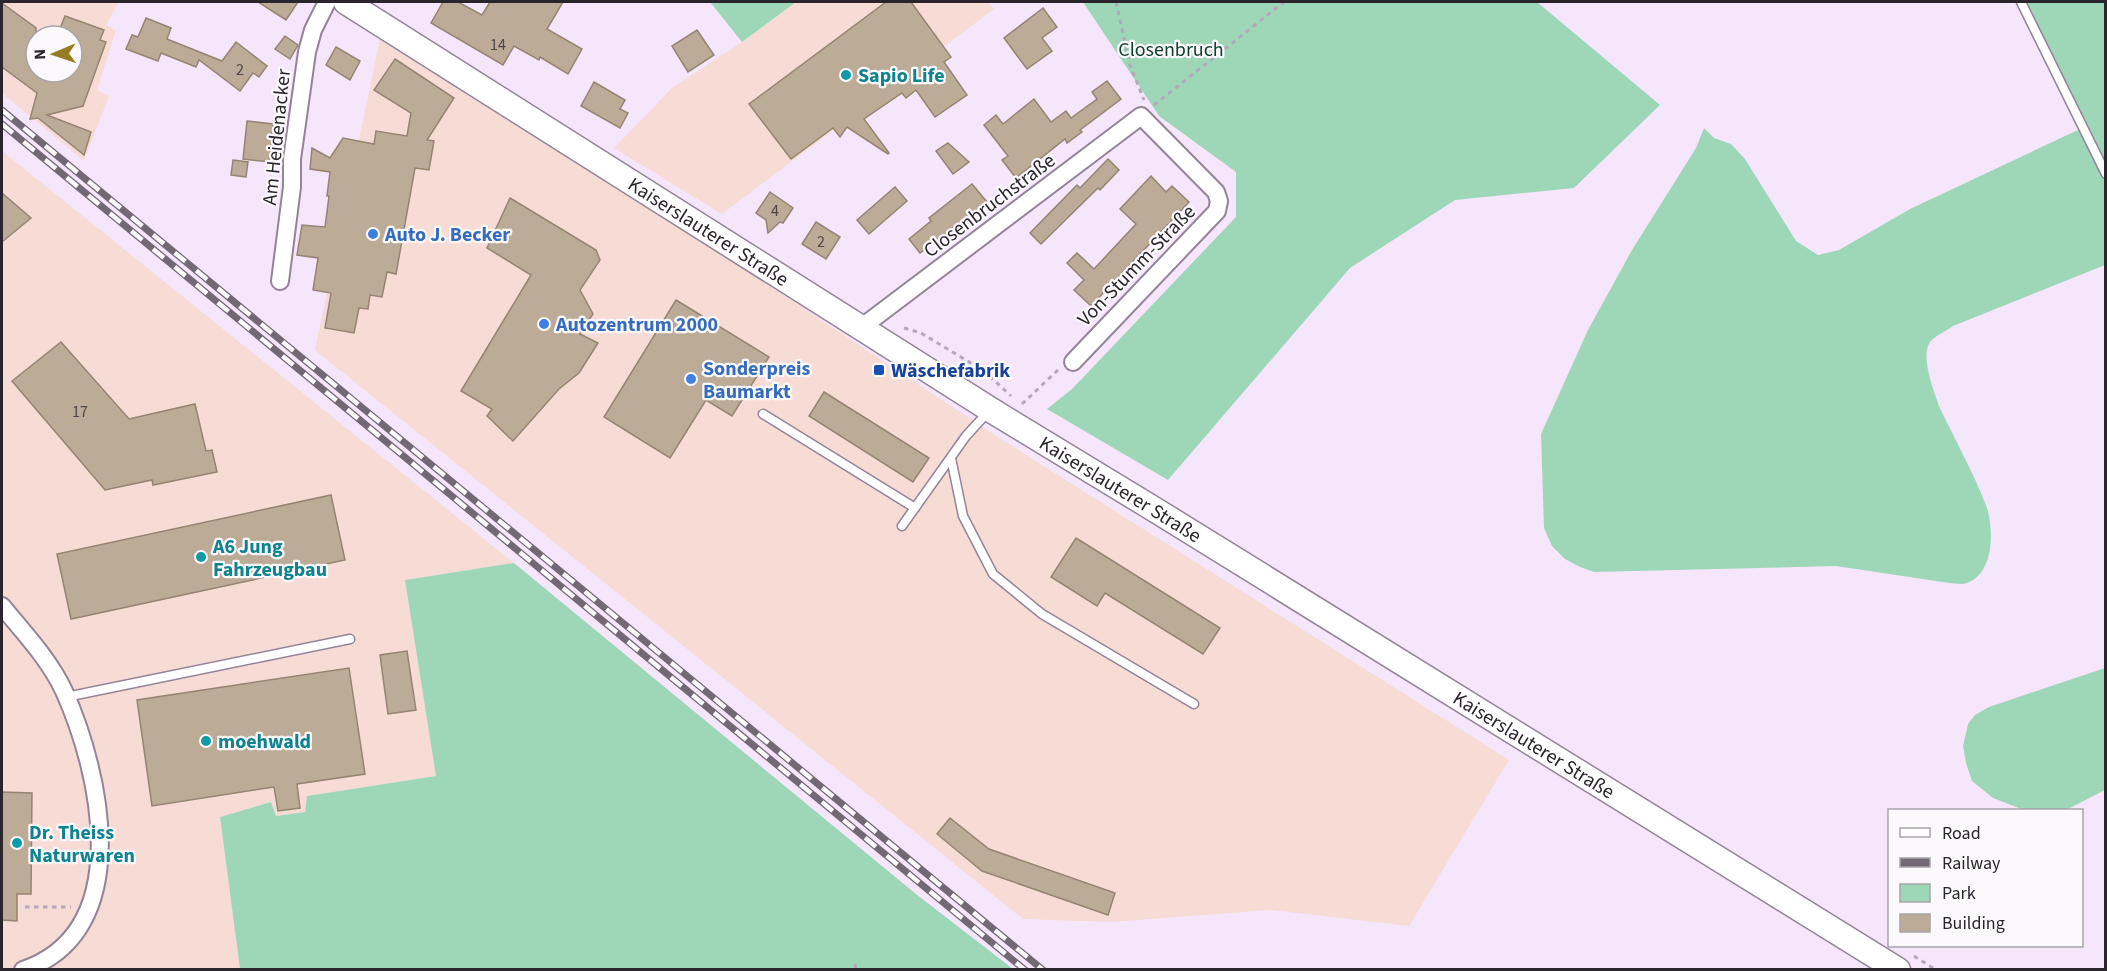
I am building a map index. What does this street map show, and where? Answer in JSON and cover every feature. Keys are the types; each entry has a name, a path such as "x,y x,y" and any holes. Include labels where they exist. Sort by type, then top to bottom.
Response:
{"main road":[{"name":"Kaiserslauterer Straße","path":"346,2 869,321 991,410 1898,969"}],"street":[{"name":"Am Heidenacker","path":"280,281 292,187 292,159 307,52 313,30 327,2"},
{"name":"Closenbruchstraße","path":"869,321 1145,113"},
{"name":"Von-Stumm-Straße","path":"1073,362 1217,211 1219,201 1216,192 1145,113"},
{"path":"2,606 49,664 66,697 89,761 96,797 100,849 95,893 79,927 55,954 23,969"}],"lane":[{"path":"2021,2 2106,174"},
{"path":"902,526 966,436 991,410"},
{"path":"763,414 915,508"},
{"path":"951,458 963,516 993,574 1042,614 1194,704"},
{"path":"66,697 350,639"}],"path":[{"path":"1116,2 1130,65 1145,113 1284,2"},
{"path":"869,321 921,333 975,366 1022,404"},
{"path":"991,410 1022,404 1064,364 1073,362"},
{"path":"25,908 89,906"},
{"path":"855,964 856,969"},
{"path":"1926,969 1929,965"}],"shaded area":[{"path":"2,2 119,2 106,25 116,30 97,90 109,96 84,161 2,93"},
{"path":"796,2 988,2 994,9 722,214 614,148 672,88 742,42"},
{"path":"380,39 702,241 1004,441 1509,760 1409,926 1271,910 1111,922 1023,919 315,350"},
{"path":"2,151 514,563 405,580 437,776 307,796 305,812 276,816 271,802 220,817 240,969 2,969"}],"green space":[{"path":"710,2 796,2 742,42"},
{"name":"Closenbruch","path":"1083,2 1537,2 1660,105 1574,188 1455,200 1350,268 1168,480 1047,409 1072,389 1236,217 1236,172 1159,116"},
{"path":"2024,2 2105,2 2105,169"},
{"path":"1704,128 1714,138 1731,144 1745,159 1796,241 1818,255 1839,250 1910,209 2080,129 2105,180 2105,265 1953,326 1932,340 1927,348 1927,365 1939,406 1976,482 1989,517 1990,550 1982,571 1976,578 1965,584 1949,583 1836,566 1594,572 1565,559 1552,546 1544,528 1541,434 1588,330 1632,250 1696,148"},
{"path":"514,563 916,894 1013,969 240,969 220,817 271,802 276,816 305,812 307,796 436,776 405,580"},
{"path":"2105,668 2105,790 2068,809 2021,809 1993,798 1972,781 1963,746 1968,724 1975,715 1989,707"}],"building":[{"path":"258,2 298,2 286,20"},
{"path":"443,2 458,2 482,15 490,2 563,2 547,29 582,49 568,74 540,57 539,60 514,46 503,65 431,23"},
{"name":"Sapio Life","path":"886,2 911,2 951,57 944,62 967,95 935,117 916,90 906,98 902,93 864,119 888,154 847,127 840,137 833,128 791,159 749,104"},
{"path":"2,3 31,24 24,24 24,83 2,67"},
{"path":"1043,8 1057,27 1042,38 1052,51 1027,69 1004,38"},
{"path":"65,16 104,30 100,40 106,42 83,106 47,115 91,132 84,155 38,118 30,119 37,93 25,84 84,84 84,24 62,24"},
{"path":"146,18 171,28 167,39 222,61 236,42 267,66 259,77 253,73 240,91 199,60 196,67 161,53 158,61 126,49 132,35 138,37"},
{"path":"697,30 714,55 688,72 672,46"},
{"path":"285,36 298,45 290,59 275,49"},
{"path":"336,47 360,61 350,80 326,65"},
{"name":"Auto J. Becker","path":"395,59 454,98 427,140 434,141 429,170 415,168 396,274 387,272 382,297 370,295 368,309 359,308 354,333 325,328 331,293 313,290 318,258 297,255 302,225 325,227 330,172 310,169 312,148 330,158 343,138 374,144 376,131 407,136 411,113 374,90"},
{"path":"1107,81 1121,99 1080,130 1082,132 1067,143 1065,139 1016,178 1002,160 1008,156 984,125 996,115 1003,124 1034,99 1051,122 1066,111 1071,118 1097,99 1092,92"},
{"path":"594,82 625,100 620,109 628,113 620,128 581,106"},
{"path":"247,121 273,124 269,162 243,159"},
{"path":"948,143 969,162 953,174 936,151"},
{"path":"1108,159 1119,170 1041,244 1030,233 1077,185 1080,188"},
{"path":"233,160 248,162 246,177 231,175"},
{"path":"1151,176 1166,192 1172,186 1189,202 1091,306 1074,290 1084,280 1067,263 1077,253 1094,269 1136,224 1120,209"},
{"path":"972,184 987,202 920,253 909,239 931,221 929,218"},
{"path":"895,187 907,201 869,234 857,220"},
{"path":"770,192 793,208 783,223 780,222 768,233 766,220 756,213"},
{"path":"2,193 31,218 2,242"},
{"name":"Autozentrum 2000","path":"510,198 596,250 600,260 580,290 593,314 580,334 598,343 579,373 559,389 513,441 487,416 492,409 461,391 531,275 487,248"},
{"path":"816,222 840,237 826,259 802,244"},
{"name":"Sonderpreis Baumarkt","path":"676,300 769,357 732,416 706,400 670,458 604,417"},
{"path":"61,342 129,419 195,404 206,451 212,450 217,472 153,485 152,480 105,490 12,381"},
{"path":"824,392 929,458 913,482 809,416"},
{"name":"A6 Jung Fahrzeugbau","path":"331,495 345,560 71,619 57,554"},
{"path":"1076,538 1220,628 1203,654 1105,593 1097,606 1051,577"},
{"path":"407,651 416,710 388,714 380,655"},
{"name":"moehwald","path":"349,668 365,774 297,784 300,808 278,811 274,787 152,806 137,700"},
{"name":"Dr. Theiss Naturwaren","path":"2,792 32,793 31,894 17,894 17,921 2,920"},
{"path":"950,818 989,849 1115,893 1108,915 982,871 937,834"}],"railway":[{"path":"2,110 1043,970"},
{"path":"2,124 1025,970"}],"place":[{"name":"Sapio Life","path":"846,75"},
{"name":"Auto J. Becker","path":"373,234"},
{"name":"Autozentrum 2000","path":"544,324"},
{"name":"Wäschefabrik","path":"879,370"},
{"name":"Sonderpreis Baumarkt","path":"691,379"},
{"name":"A6 Jung Fahrzeugbau","path":"201,557"},
{"name":"moehwald","path":"206,741"},
{"name":"Dr. Theiss Naturwaren","path":"17,843"}]}
